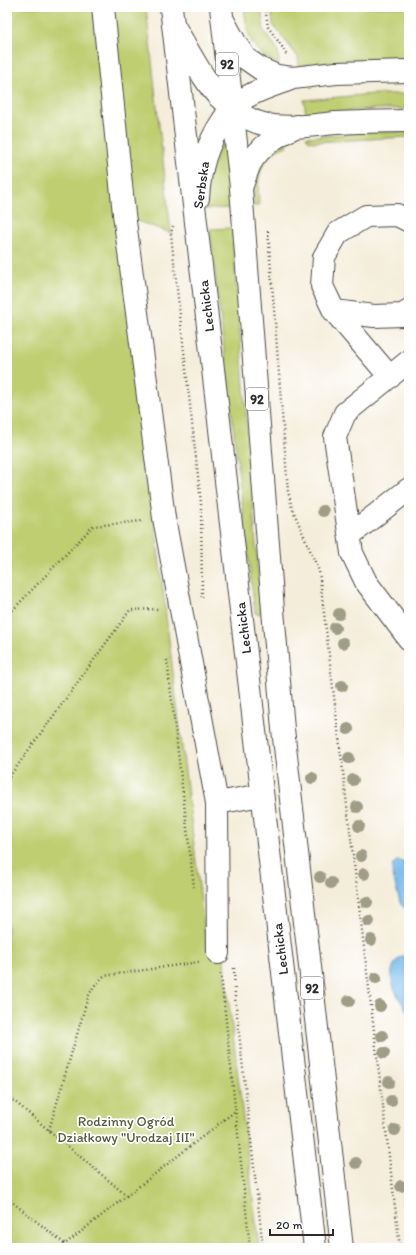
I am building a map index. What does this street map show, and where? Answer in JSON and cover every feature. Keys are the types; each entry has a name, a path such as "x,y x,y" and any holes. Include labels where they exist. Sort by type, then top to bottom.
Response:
{"main road":[{"path":"103,7 124,214 164,518 217,803 211,958"},
{"name":"Serbska","path":"222,14 235,42 245,58 261,69 277,76 291,69 336,73 409,71"},
{"name":"Lechicka","path":"222,14 241,188 283,729 342,1248"},
{"path":"172,16 206,80 218,96 232,108 248,118 262,124 279,126 370,121 409,121"},
{"name":"Lechicka","path":"172,16 315,1248"},
{"name":"Serbska","path":"196,221 199,177 202,164 218,129 232,108 291,69"},
{"path":"241,188 251,163 262,147 276,137 297,126"},
{"path":"390,377 334,312 322,286 324,257 338,233 366,216 397,215 409,221"},
{"path":"334,312 374,316 403,316 409,311"},
{"path":"409,361 345,413 335,437 352,553 366,582 409,639"},
{"path":"350,535 409,489"},
{"path":"217,803 262,795"}],"path":[{"path":"265,7 268,26 283,48 291,69"},
{"path":"267,229 288,491 292,508 319,571 400,1248"},
{"path":"7,616 93,526 164,518"},
{"path":"7,780 130,610 160,609"},
{"path":"166,656 195,891"},
{"path":"49,1130 88,997 94,986 104,976 211,958 235,1112 250,1248"},
{"path":"7,1095 127,1196"},
{"path":"60,1248 235,1112"},
{"path":"7,1198 65,1244"}],"green space":[{"name":"Rodzinny Ogród Działkowy \"Urodzaj III\"","path":"7,7 146,7 171,233 117,214 207,951 223,953 259,1248 7,1248"},
{"path":"244,7 261,7 264,31 276,47 279,64 269,60 256,49 249,34"},
{"path":"271,7 409,7 409,59 356,60 299,66 298,57 273,25"},
{"path":"374,94 409,94 409,109 374,109 306,115 304,100"},
{"path":"372,132 409,132 409,137 313,142 308,140 306,137"},
{"path":"286,140 287,146 277,150 270,156 261,170 258,187 259,206 254,206 253,185 255,169"},
{"path":"224,144 232,208 206,209 207,181 221,145"},
{"path":"232,228 260,614 255,613 210,229"}],"water":[{"path":"398,860 405,863 409,869 409,910 405,909 400,903 392,872 393,864"},
{"path":"409,953 409,1014 394,987 392,973 393,966 398,959"}]}
